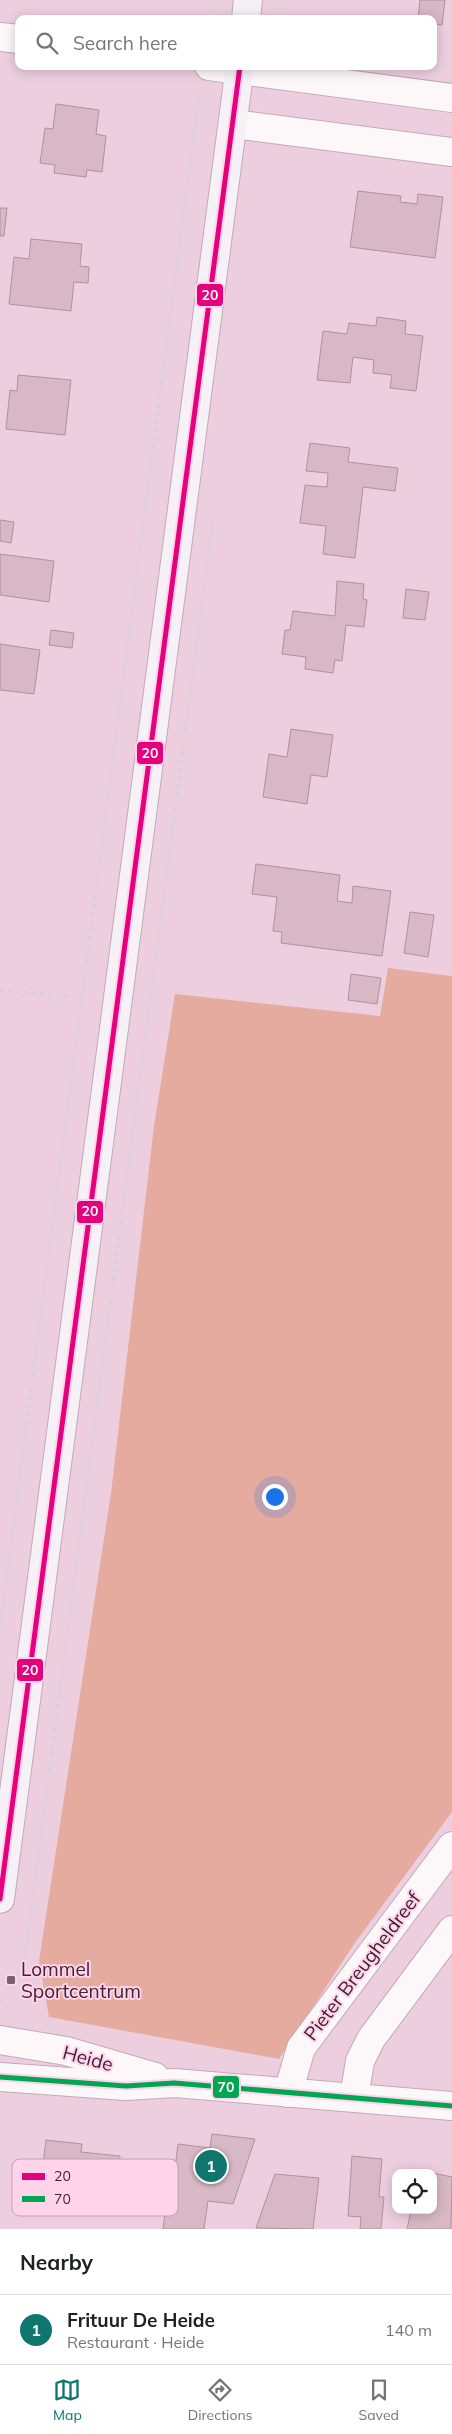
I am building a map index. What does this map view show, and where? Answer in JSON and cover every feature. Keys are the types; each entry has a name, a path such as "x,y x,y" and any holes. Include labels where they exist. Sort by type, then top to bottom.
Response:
{"main road":[{"path":"246,15 248,0"},
{"path":"0,1899 240,70"}],"street":[{"path":"0,37 15,39"},
{"path":"205,76 231,70"},
{"path":"254,70 452,98"},
{"path":"233,124 452,152"},
{"name":"Pieter Breugheldreef","path":"288,2093 301,2048 452,1846"},
{"path":"354,2098 360,2061 371,2040 452,1930"},
{"name":"Heide","path":"0,2040 66,2051 174,2083"},
{"name":"Heide","path":"0,2077 126,2086 174,2083 452,2106"}],"path":[{"path":"209,15 211,0"},
{"path":"279,15 281,0"},
{"path":"0,1630 205,76"},
{"path":"0,990 118,1000"}],"shaded area":[{"path":"388,968 452,976 452,1812 354,1944 279,2059 49,2017 39,1961 111,1493 154,1126 175,994 380,1016"}],"building":[{"path":"420,0 445,0 442,25 437,24 437,15 418,15"},
{"path":"56,104 99,110 96,134 106,136 102,172 87,170 86,177 54,173 55,165 40,163 45,128 53,129"},
{"path":"358,191 401,196 400,202 417,204 418,194 443,197 435,258 350,247"},
{"path":"0,208 7,208 4,236 0,236"},
{"path":"31,239 82,244 80,266 89,267 88,283 74,282 71,311 9,304 14,257 29,259"},
{"path":"377,317 406,321 405,334 423,336 416,391 390,388 392,375 373,373 374,360 353,357 350,383 317,380 323,331 347,334 349,323 376,326"},
{"path":"18,375 71,380 65,435 6,429 10,390 17,391"},
{"path":"310,443 350,448 348,462 398,468 395,491 363,487 355,558 323,554 326,526 300,523 305,485 327,487 328,473 306,471"},
{"path":"0,520 14,522 11,543 0,541"},
{"path":"0,554 54,561 49,602 0,595"},
{"path":"337,581 364,584 363,599 367,600 364,627 346,625 342,661 335,660 333,673 305,669 306,657 282,654 285,630 290,630 293,611 335,616"},
{"path":"406,589 429,592 425,620 403,618"},
{"path":"51,630 74,633 72,648 49,645"},
{"path":"0,644 40,650 34,694 0,690"},
{"path":"291,729 333,735 327,777 311,775 307,804 263,797 269,754 287,757"},
{"path":"256,864 340,875 337,901 352,903 353,886 391,891 382,956 281,943 282,932 273,931 277,897 252,894"},
{"path":"410,912 434,915 428,957 404,953"},
{"path":"351,974 381,978 377,1004 348,1000"},
{"path":"212,2134 255,2139 233,2204 208,2201 204,2229 163,2229 165,2216 178,2216 178,2159 176,2159 178,2144 210,2148"},
{"path":"46,2140 82,2144 81,2152 120,2156 120,2159 44,2159"},
{"path":"352,2156 382,2159 379,2197 384,2197 381,2229 360,2229 361,2217 348,2216"},
{"path":"275,2174 319,2178 313,2229 256,2228"},
{"path":"437,2174 452,2177 451,2229 407,2229 410,2214 437,2214"}],"transit line":[{"name":"20","path":"0,1899 239,70"},
{"name":"70","path":"0,2077 126,2086 174,2083 452,2106"}],"place":[{"name":"Lommel Sportcentrum","path":"11,1980"},
{"name":"Frituur De Heide","path":"211,2166"}]}
